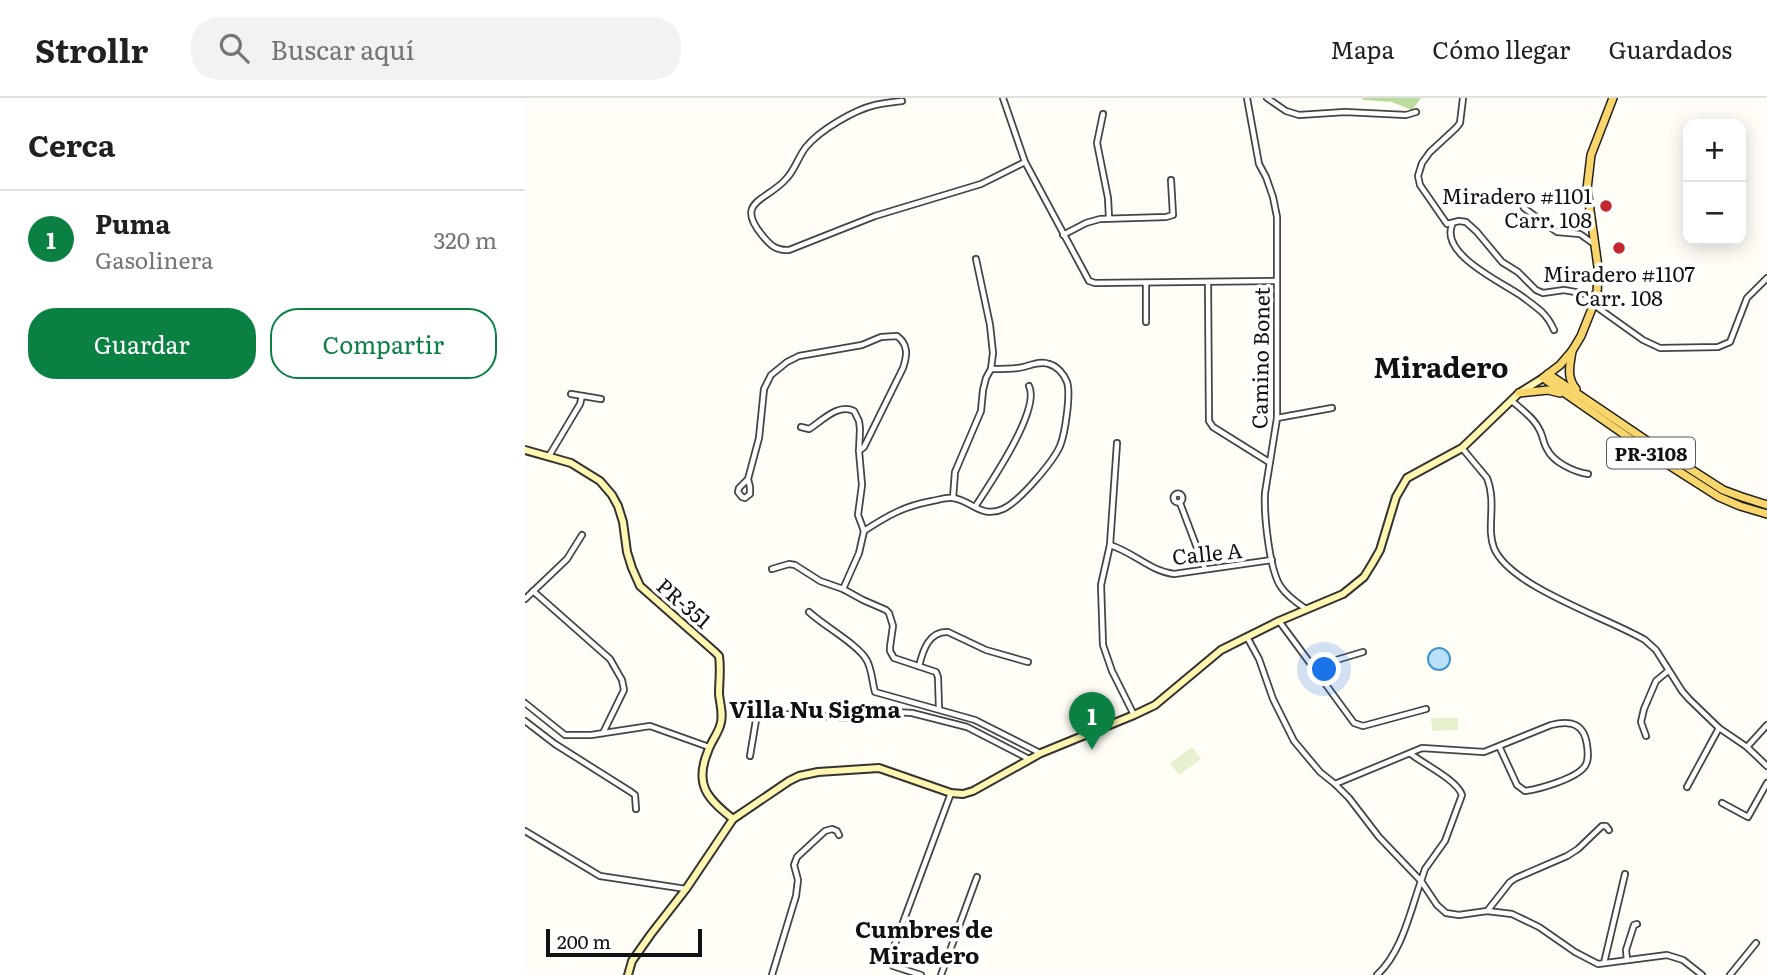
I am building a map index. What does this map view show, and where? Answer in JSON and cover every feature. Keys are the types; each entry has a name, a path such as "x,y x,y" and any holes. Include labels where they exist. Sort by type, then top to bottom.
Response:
{"main road":[{"path":"628,975 632,961 686,889 733,819 789,781 818,772 879,768 951,793 973,792 1041,753 1154,705 1221,650 1279,621 1343,594 1364,577 1380,550 1396,497 1407,478 1462,448 1519,393 1560,365 1581,336 1597,296 1598,267 1587,189 1589,169 1591,155 1613,98"},
{"path":"1572,351 1569,379 1581,395"},
{"name":"PR-3108","path":"1545,376 1581,395 1723,489 1767,505"},
{"name":"PR-3108","path":"1545,376 1568,396 1719,498 1767,514"},
{"path":"1519,393 1548,390 1568,396"},
{"name":"PR-351","path":"525,450 571,463 600,481 618,506 627,552 640,586 719,656 722,715 702,774 709,798 733,819"}],"street":[{"path":"1003,98 1025,162 1091,282 1276,281"},
{"name":"Camino Bonet","path":"1247,98 1259,164 1270,187 1277,217 1277,418 1264,504 1276,579 1291,598 1306,610"},
{"path":"1267,98 1286,111 1299,115 1345,112 1406,115 1416,112"},
{"path":"1463,98 1460,123 1422,163 1418,176 1420,185 1447,224 1467,222 1502,262 1518,272 1536,290 1543,293 1564,290 1597,296"},
{"path":"902,101 876,104 861,110 842,119 808,144 789,177 757,202 751,210 753,224 769,244 779,250 789,250 875,216 981,184 1025,162"},
{"path":"1103,114 1097,143 1108,198 1109,218"},
{"path":"1063,234 1086,223 1109,218 1173,215 1171,180"},
{"path":"1522,203 1524,208 1557,232 1580,234 1595,244"},
{"path":"1452,224 1451,239 1457,250 1492,279 1519,294 1541,312 1554,330"},
{"path":"953,498 955,472 981,411 986,378 991,369 993,346 976,259"},
{"path":"1594,305 1657,347 1722,347 1730,342 1747,298 1767,278"},
{"path":"1146,283 1146,322"},
{"path":"1208,283 1209,421 1213,427 1269,462"},
{"path":"748,479 759,438 764,389 771,375 786,362 799,356 862,345 881,337 897,336 906,348 903,368 865,447 859,451"},
{"path":"864,531 904,508 953,498 975,508 989,512 998,511 1022,494 1049,464 1063,435 1065,418 1068,388 1059,369 1042,362 1019,368 991,369"},
{"path":"975,508 1021,428 1032,394 1028,386"},
{"path":"571,394 601,399"},
{"path":"549,457 582,396"},
{"path":"1512,401 1536,423 1547,451 1553,458 1578,473 1588,474"},
{"path":"1277,418 1332,408"},
{"path":"801,427 809,429 837,411 851,409 859,421 862,485 858,515 864,531 859,553 843,589"},
{"path":"1117,443 1110,545 1101,584 1103,645 1112,671 1134,715"},
{"path":"1462,448 1487,478 1492,500 1493,545 1505,564 1524,580 1645,640 1656,650 1689,699 1719,728 1747,747 1767,766"},
{"path":"1180,503 1205,569"},
{"path":"525,599 567,559 583,535"},
{"name":"Calle A","path":"1110,545 1164,572 1174,574 1272,560"},
{"path":"772,569 795,565 820,581 843,589 889,613 893,626 890,647 892,655 898,660 932,669 937,674 939,709"},
{"path":"533,592 610,659 622,680 624,690 603,733"},
{"path":"809,612 864,656 868,661 876,692 980,722 1041,753"},
{"path":"1279,621 1357,725 1363,726 1426,709"},
{"path":"919,666 933,636 943,632 986,650 1028,662"},
{"path":"1247,637 1294,741 1422,881 1446,914 1487,911 1512,915 1539,927 1598,964 1667,955 1683,960 1702,975"},
{"path":"1313,667 1363,652"},
{"path":"1646,736 1641,723 1644,709 1656,681 1668,671"},
{"path":"525,703 565,735 591,735 650,726 709,747"},
{"path":"750,755 756,720 763,713 856,718 895,712 912,713 967,727 1029,759"},
{"path":"525,721 558,746 635,795 636,809"},
{"path":"1335,784 1422,748 1478,752 1551,725 1567,722 1583,730 1588,754 1585,765 1577,773 1543,787 1525,791 1517,785 1499,746"},
{"path":"1747,747 1767,725"},
{"path":"1687,787 1719,728"},
{"path":"558,746 565,735"},
{"path":"1377,975 1391,959 1425,869 1445,841 1462,794 1453,782 1411,754"},
{"path":"1722,803 1748,817 1767,783"},
{"path":"921,975 893,966 889,960 951,793"},
{"path":"1487,911 1516,878 1567,856 1602,826 1609,830"},
{"path":"772,975 796,896 798,880 794,866 797,857 825,831 832,829 839,835"},
{"path":"525,831 600,876 686,889"},
{"path":"1604,963 1625,874"},
{"path":"941,975 977,877"},
{"path":"1627,960 1626,950 1637,923"},
{"path":"1730,975 1756,943"}],"green space":[{"path":"1362,98 1421,98 1412,110 1392,102"},
{"path":"1431,718 1458,718 1458,730 1432,731"},
{"path":"1192,747 1201,759 1179,775 1170,763"}],"water":[{"path":"1439,648 1447,651 1450,659 1447,667 1439,670 1431,667 1428,659 1431,651"}],"place":[{"name":"Miradero #1101 Carr. 108","path":"1606,206"},
{"name":"Miradero #1107 Carr. 108","path":"1619,248"},
{"name":"Puma","path":"1092,750"}],"district":[{"name":"Miradero","path":"1441,366"},
{"name":"Villa Nu Sigma","path":"815,708"},
{"name":"Cumbres de Miradero","path":"924,941"}]}
